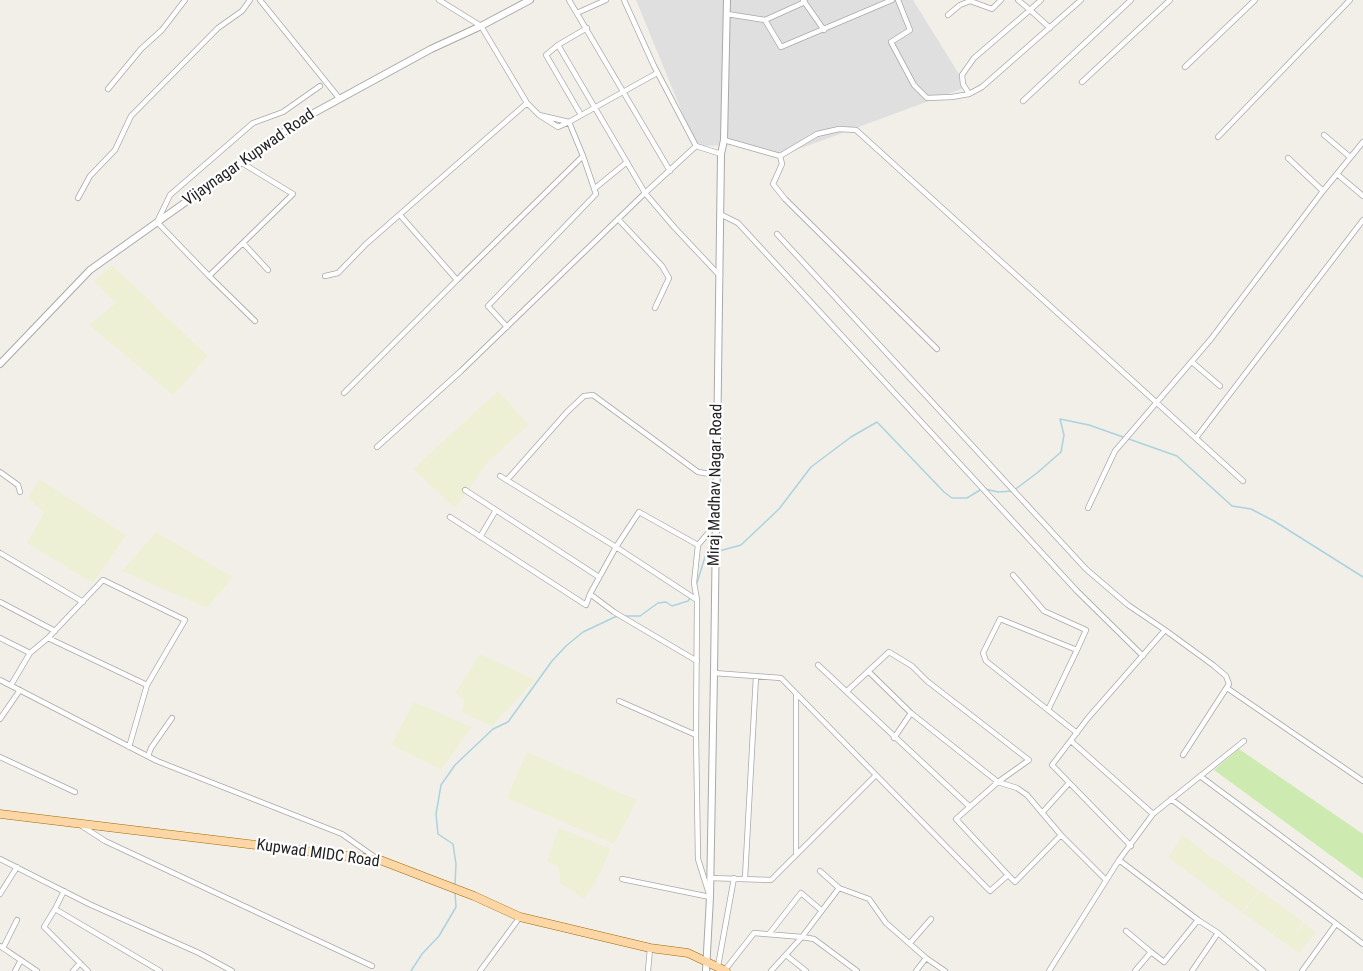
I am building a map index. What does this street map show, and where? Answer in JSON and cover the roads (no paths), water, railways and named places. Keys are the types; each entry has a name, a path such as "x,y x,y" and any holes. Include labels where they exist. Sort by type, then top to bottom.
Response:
{"main road":[{"name":"Kupwad MIDC Road","path":"0,814 380,860 474,896 520,917 650,948 688,953 723,969"}],"street":[{"path":"108,89 141,49 162,30 185,0"},
{"path":"78,198 90,177 115,150 130,116 218,27 242,11 250,0"},
{"path":"439,0 481,26 527,103 539,115 558,127 657,73"},
{"name":"Vijaynagar Kupwad Road","path":"0,364 90,270 301,120 430,49 530,0"},
{"path":"569,0 670,171"},
{"path":"577,13 606,0"},
{"path":"624,0 657,73 696,146 721,154"},
{"name":"Miraj Madhav Nagar Road","path":"706,971 710,897 722,215 721,154 724,140 727,0"},
{"path":"765,20 781,47 892,0"},
{"path":"898,0 910,30 891,42 914,85 927,98 952,98 969,94 982,87 1081,0"},
{"path":"948,15 960,5 970,1 992,9 1001,0"},
{"path":"1018,0 1050,27"},
{"path":"969,94 963,84 962,75 974,58 1041,0"},
{"path":"1023,101 1131,0"},
{"path":"1082,82 1170,0"},
{"path":"1185,67 1255,0"},
{"path":"1218,137 1350,0"},
{"path":"262,1 339,98"},
{"path":"727,14 765,20 804,1 824,30"},
{"path":"581,115 546,55 587,28"},
{"path":"558,45 645,193 720,276"},
{"path":"255,321 157,222 170,195 220,150 253,123 283,112 320,86"},
{"path":"324,276 338,273 366,244 527,103"},
{"path":"507,327 488,306 596,194 569,122"},
{"path":"724,140 780,156 817,134 839,129 856,130 1243,481"},
{"path":"1324,135 1350,157"},
{"path":"1088,508 1116,451 1192,362 1363,142"},
{"path":"377,447 507,327 696,146"},
{"path":"344,393 583,156"},
{"path":"780,156 782,164 773,184 785,199 937,349"},
{"path":"1288,158 1323,191"},
{"path":"594,189 627,162"},
{"path":"209,276 293,194 242,163"},
{"path":"1337,174 1363,196"},
{"path":"400,215 457,280"},
{"path":"722,215 738,223 1077,591 1143,656"},
{"path":"618,219 662,266 669,278 655,308"},
{"path":"1196,438 1363,219"},
{"path":"777,234 1086,569 1128,605 1190,647 1226,676 1229,684 1184,755"},
{"path":"243,243 268,270"},
{"path":"1192,362 1220,386"},
{"path":"507,480 567,412 584,396 593,395 698,472 716,475"},
{"path":"0,472 18,485 20,492"},
{"path":"500,476 698,600"},
{"path":"465,490 599,577"},
{"path":"480,537 496,510"},
{"path":"450,517 586,605 616,547 639,512 698,545"},
{"path":"622,879 710,897 698,859 696,735 698,600 694,583 698,545 715,525"},
{"path":"0,553 83,602"},
{"path":"1014,576 1044,611 1086,630 1048,710"},
{"path":"11,685 30,653 55,631 103,580 186,620 147,685 129,747"},
{"path":"590,594 614,612 697,661"},
{"path":"0,602 55,631"},
{"path":"1077,650 1000,619 983,653 986,661 1077,733"},
{"path":"1131,846 1053,765 1077,733 1165,630"},
{"path":"0,638 30,653"},
{"path":"48,638 147,685"},
{"path":"847,691 889,651 912,666 927,681 1029,760 998,782 956,819 1015,882 1061,835"},
{"path":"818,665 970,807"},
{"path":"869,672 911,713 928,724 998,782 1017,788 1027,795 1061,835 1106,880"},
{"path":"714,673 781,678 990,891 1008,875"},
{"path":"745,878 756,676"},
{"path":"0,680 148,756 342,834 380,860"},
{"path":"1227,687 1363,781"},
{"path":"0,719 20,690"},
{"path":"796,694 796,855"},
{"path":"619,701 696,735"},
{"path":"894,738 911,713"},
{"path":"148,756 172,718"},
{"path":"1071,741 1153,814"},
{"path":"1049,971 1119,860 1153,814 1244,741"},
{"path":"0,758 75,792"},
{"path":"710,878 771,880 876,775"},
{"path":"1200,776 1363,897"},
{"path":"1042,813 1069,783"},
{"path":"1172,799 1363,944"},
{"path":"78,823 105,841 372,966"},
{"path":"0,859 199,953 231,971"},
{"path":"1119,860 1218,933 1263,971"},
{"path":"0,894 17,867"},
{"path":"820,871 839,888 869,899 886,923 926,958 945,971"},
{"path":"723,969 734,878"},
{"path":"771,971 802,937 839,888"},
{"path":"64,891 44,927 88,971"},
{"path":"769,934 801,893 821,910"},
{"path":"55,909 160,971"},
{"path":"480,971 520,917"},
{"path":"910,943 931,919"},
{"path":"17,920 2,947 37,971"},
{"path":"1126,931 1164,962 1198,920"},
{"path":"1302,971 1336,924"},
{"path":"723,969 754,933 814,939 857,971"},
{"path":"1192,971 1218,933"},
{"path":"648,971 650,948"},
{"path":"1135,971 1151,952"},
{"path":"786,956 806,971"},
{"path":"916,971 926,958"},
{"path":"15,971 21,960"},
{"path":"73,971 80,963"}],"waterway":[{"path":"985,489 998,492 1013,491 1061,452 1064,435 1060,419 1089,425 1177,456 1232,506 1251,509 1274,521 1363,577"},
{"path":"719,551 741,545 779,509 811,467 851,437 877,422 952,498 967,498 980,490"},
{"path":"696,586 705,557 714,552"},
{"path":"625,616 640,616 658,603 666,602 672,606 688,601 690,598"},
{"path":"455,884 456,864 453,844 438,834 436,814 441,785 455,765 493,729 508,722 552,661 566,646 583,632 617,616"},
{"path":"411,971 422,954 439,936 456,907 455,892"}]}
